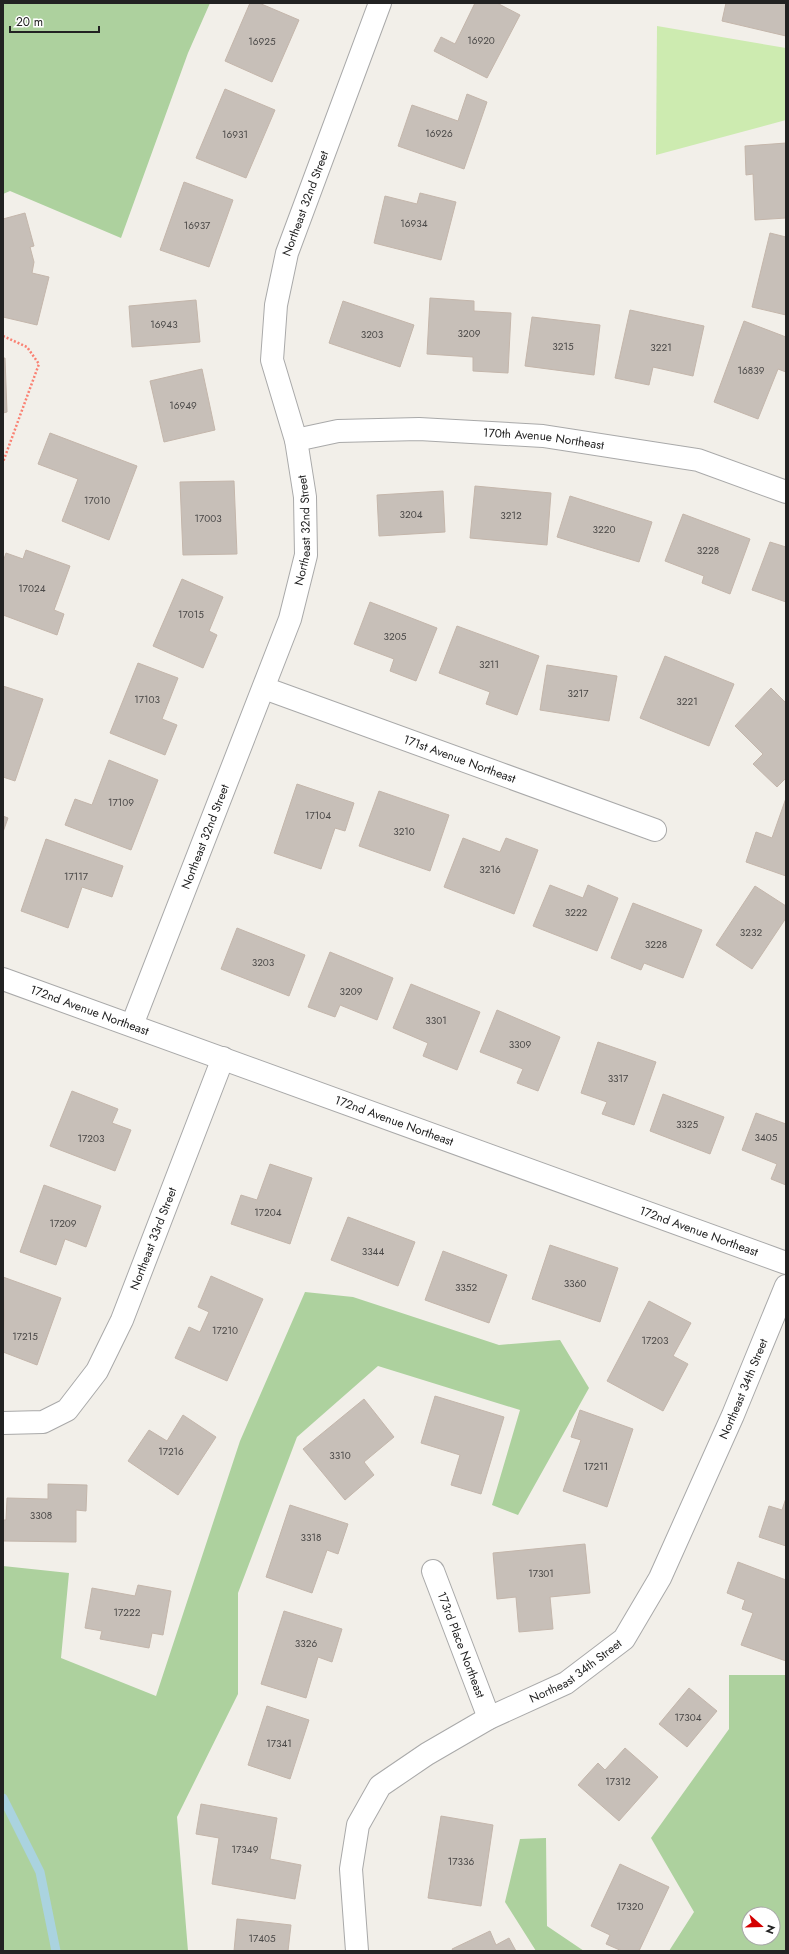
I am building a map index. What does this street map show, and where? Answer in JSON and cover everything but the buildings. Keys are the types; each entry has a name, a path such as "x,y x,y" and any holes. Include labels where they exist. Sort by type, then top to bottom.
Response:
{"street":[{"name":"Northeast 32nd Street","path":"132,1025 290,619 306,555 305,497 296,440 272,360 276,306 287,253 380,3"},
{"name":"170th Avenue Northeast","path":"296,440 338,431 419,429 543,436 698,460 786,492"},
{"name":"171st Avenue Northeast","path":"264,688 655,830"},
{"name":"172nd Avenue Northeast","path":"3,979 786,1263"},
{"name":"Northeast 33rd Street","path":"3,1423 43,1422 67,1410 97,1371 122,1320 223,1058"},
{"name":"Northeast 34th Street","path":"357,1951 351,1869 358,1825 380,1786 427,1754 489,1718 566,1683 624,1638 660,1578 733,1415 786,1286"},
{"name":"173rd Place Northeast","path":"433,1571 489,1718"}],"path":[{"path":"3,336 27,347 40,364 3,462"}],"green space":[{"path":"3,3 210,3 188,53 121,238 10,191 3,194"},
{"path":"657,26 786,48 786,120 656,155"},
{"path":"305,1292 353,1297 499,1345 560,1340 589,1388 518,1515 492,1505 520,1410 378,1366 297,1437 238,1593 238,1694 177,1817 188,1951 3,1951 3,1566 69,1573 61,1658 156,1696 240,1441"},
{"path":"729,1675 786,1675 786,1951 669,1951 694,1912 651,1838 729,1729"},
{"path":"546,1838 547,1926 584,1951 536,1951 505,1902 520,1839"}],"waterway":[{"path":"3,1798 40,1872 56,1951"}]}
